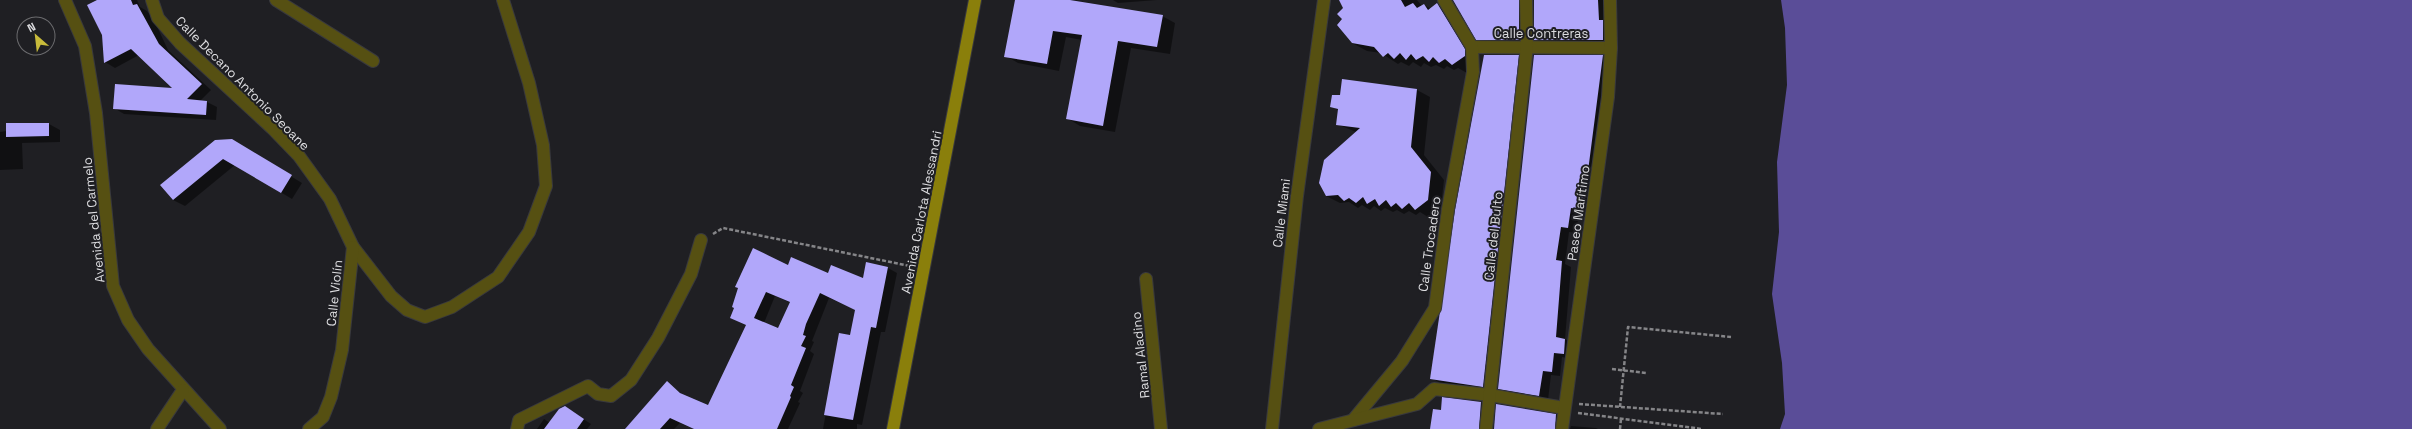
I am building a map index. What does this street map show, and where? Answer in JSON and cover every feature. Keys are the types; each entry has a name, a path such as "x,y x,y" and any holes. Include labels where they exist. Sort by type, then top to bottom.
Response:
{"main road":[{"name":"Avenida Carlota Alessandri","path":"893,429 975,0"}],"street":[{"name":"Avenida del Carmelo","path":"65,0 84,46 95,105 113,286 128,320 148,349 183,390 220,429"},
{"name":"Calle Decano Antonio Seoane","path":"152,0 158,18 180,43 272,128 299,156 330,199 353,247"},
{"path":"276,0 373,61"},
{"name":"Calle Violín","path":"353,247 391,296 407,310 425,317 452,307 498,277 529,232 546,186 543,145 529,83 503,0"},
{"name":"Calle Miami","path":"1272,429 1297,196 1324,0"},
{"path":"1444,0 1472,47"},
{"name":"Calle del Bulto","path":"1486,429 1527,46 1526,0"},
{"name":"Paseo Marítimo","path":"1562,429 1608,97 1611,48 1610,0"},
{"name":"Calle Contreras","path":"1472,47 1527,46 1611,48"},
{"name":"Calle Trocadero","path":"1353,425 1402,361 1435,308 1448,209 1473,72 1472,47"},
{"path":"517,429 519,420 588,386 598,394 612,396 631,380 658,338 691,274 701,240"},
{"name":"Calle Violín","path":"308,429 323,417 331,397 342,350 353,247"},
{"name":"Ramal Aladino","path":"1146,279 1161,429"},
{"path":"1319,429 1353,425 1417,404 1434,389 1490,394 1564,407"},
{"path":"157,429 183,390"}],"path":[{"path":"701,240 723,228 924,269"},
{"path":"1620,407 1628,327 1731,337"},
{"path":"1612,369 1646,373"},
{"path":"1564,407 1620,407 1723,414"},
{"path":"1564,407 1621,419 1702,429"},
{"path":"1620,429 1621,419"}],"shaded area":[{"path":"1781,0 2412,0 2412,429 1780,429 1785,414 1782,363 1772,294 1779,232 1777,162 1787,85 1785,28"}],"building":[{"path":"97,0 131,0 133,5 137,4 159,44 202,84 187,99 207,101 206,115 113,109 115,84 172,88 131,49 104,63 102,35 87,5"},
{"path":"1015,0 1070,0 1163,15 1157,47 1118,41 1103,126 1066,119 1082,35 1053,31 1047,64 1004,57"},
{"path":"1339,0 1401,0 1405,7 1413,3 1417,8 1424,4 1428,10 1437,3 1465,49 1465,56 1452,65 1445,59 1439,63 1433,57 1429,62 1423,56 1416,60 1411,54 1406,60 1400,53 1394,59 1388,53 1383,57 1374,47 1352,43 1337,25 1342,19 1337,14 1343,8"},
{"path":"1453,0 1519,0 1519,40 1476,40"},
{"path":"1534,0 1598,0 1599,20 1603,20 1603,40 1534,40"},
{"path":"1484,55 1519,55 1483,387 1430,379 1455,210"},
{"path":"1534,55 1603,55 1583,210 1571,208 1568,228 1561,227 1556,260 1562,261 1556,337 1565,339 1564,354 1554,353 1552,372 1543,371 1539,396 1498,389"},
{"path":"1342,79 1417,89 1411,147 1431,172 1428,200 1415,210 1409,203 1402,209 1396,203 1391,207 1386,200 1379,206 1375,199 1367,204 1363,197 1356,203 1349,198 1344,201 1338,195 1326,196 1319,183 1324,160 1360,128 1336,125 1338,109 1330,107 1332,95 1340,95"},
{"path":"6,123 49,123 49,136 6,137"},
{"path":"232,139 292,175 281,193 223,159 173,200 160,185 215,140"},
{"path":"753,248 788,265 791,257 828,273 831,265 863,278 866,262 888,267 876,328 871,327 853,420 824,415 839,333 850,335 855,310 820,293 806,324 803,335 806,336 801,346 806,348 791,385 794,387 790,396 791,397 777,429 694,429 670,418 660,429 625,429 667,381 680,393 708,405 746,325 730,318 734,308 732,307 738,288 735,287","holes":["766,292 790,302 778,328 754,318"]},
{"path":"1442,397 1481,402 1479,429 1430,429 1433,409 1441,410"},
{"path":"1496,404 1556,414 1555,429 1494,429"},
{"path":"565,406 584,419 577,429 544,429 559,409"}]}
